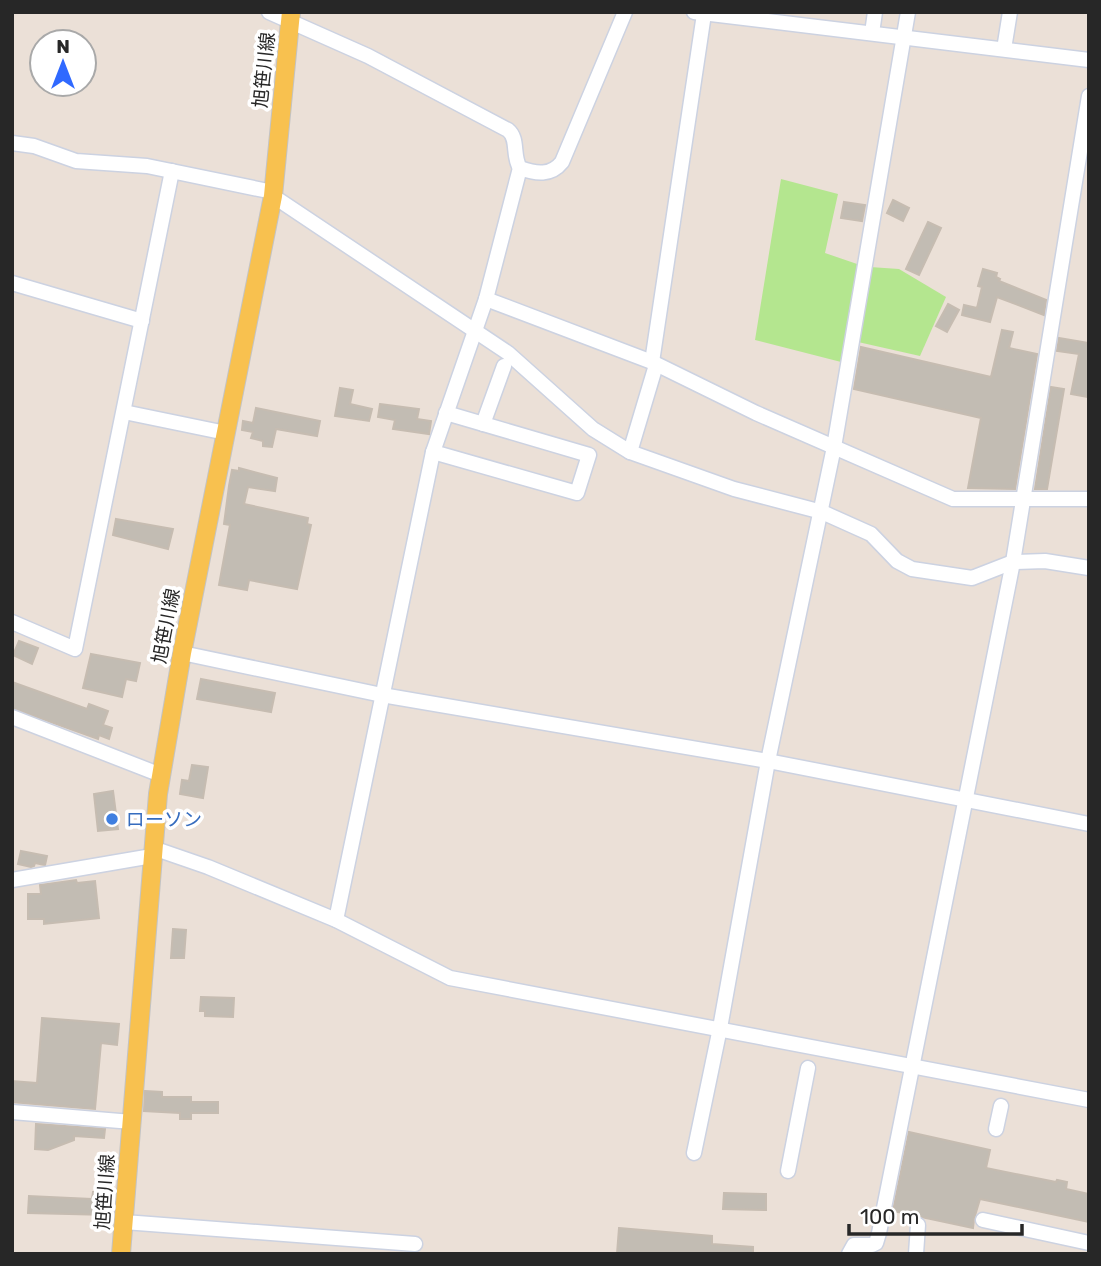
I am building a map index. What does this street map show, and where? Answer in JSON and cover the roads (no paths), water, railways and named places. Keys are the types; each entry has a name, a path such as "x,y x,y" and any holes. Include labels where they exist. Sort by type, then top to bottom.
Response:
{"main road":[{"name":"旭笹川線","path":"121,1254 152,852 161,775 182,653 273,194 290,17"}],"street":[{"path":"269,12 290,17 508,130 514,139 515,158 520,168 485,299 433,452 336,920"},
{"path":"520,168 540,174 559,166 625,12"},
{"path":"872,33 875,12"},
{"path":"694,1153 720,1028 768,761 822,512 908,12"},
{"path":"1004,49 1010,12"},
{"path":"630,452 654,364 699,13 1089,60"},
{"path":"849,1254 854,1245 876,1243 913,1065 1013,562 1089,96"},
{"path":"12,143 34,146 76,161 172,171 273,194 508,353 593,429 630,452 734,489 822,512 871,534 897,561 912,569 972,578 1013,562 1045,562 1089,568"},
{"path":"12,622 75,649 172,171"},
{"path":"12,282 142,320"},
{"path":"485,299 654,364 756,413 953,499 1089,499"},
{"path":"483,424 504,366"},
{"path":"124,412 226,433"},
{"path":"433,452 577,493 589,455 446,413"},
{"path":"182,653 382,695 768,761 1089,824"},
{"path":"12,717 161,775"},
{"path":"12,880 152,852 208,867 336,920 450,978 1089,1100"},
{"path":"788,1171 808,1068"},
{"path":"996,1129 1001,1105"},
{"path":"12,1112 132,1122"},
{"path":"983,1220 1089,1242"},
{"path":"124,1222 415,1244"},
{"path":"916,1254 918,1225"}],"place":[{"name":"ローソン","path":"112,819"}]}
